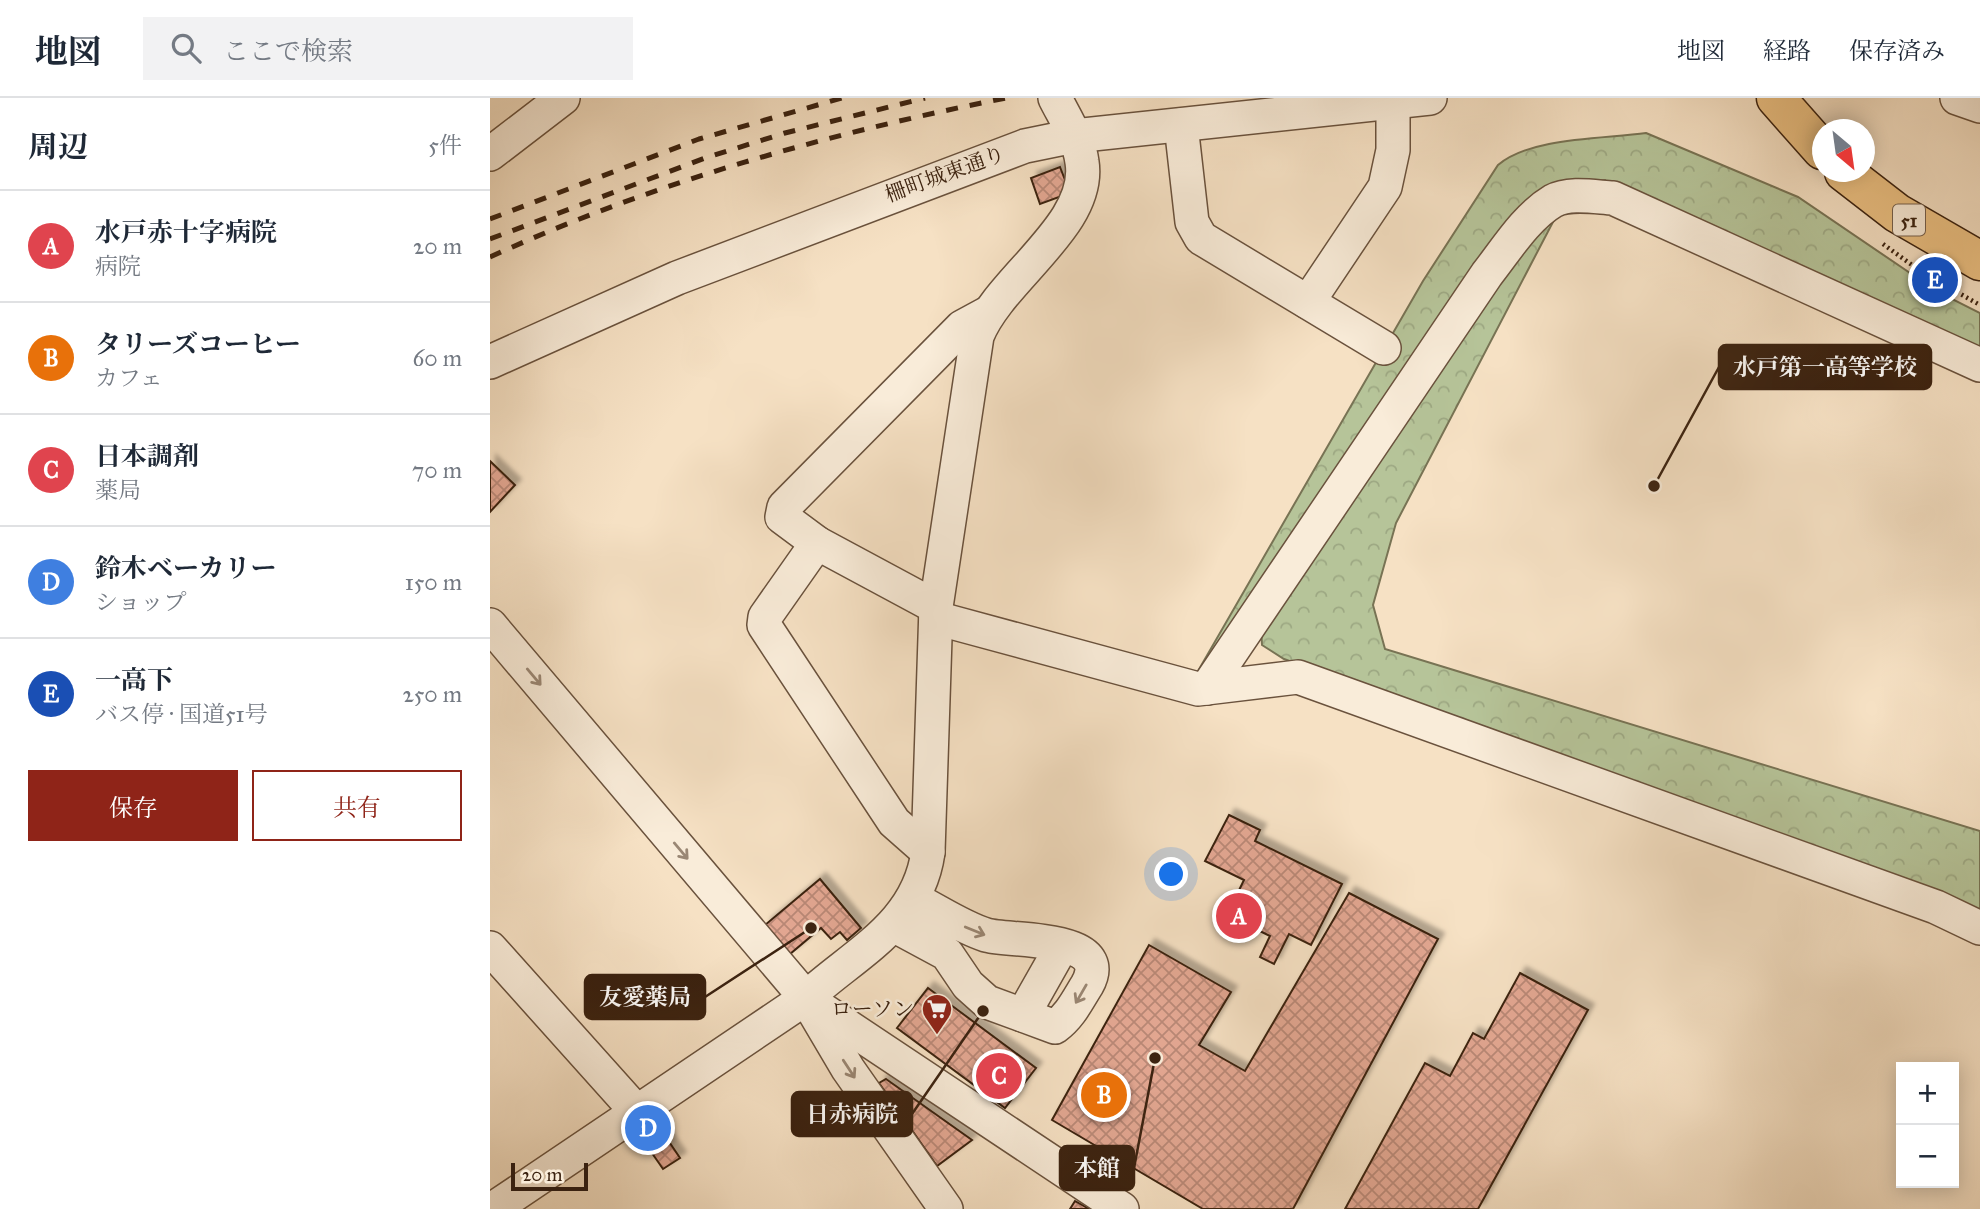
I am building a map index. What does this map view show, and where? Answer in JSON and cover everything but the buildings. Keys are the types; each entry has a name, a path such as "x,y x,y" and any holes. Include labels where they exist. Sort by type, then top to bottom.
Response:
{"highway":[{"path":"1776,98 1812,139"},
{"name":"51","path":"1857,182 1897,213 1980,261"}],"street":[{"path":"490,154 563,98"},
{"path":"1055,98 1074,136 1082,162 1080,199 1072,213 986,314 962,327 784,507 782,517 817,543 936,612 1198,689 1298,677 1936,907 1980,929"},
{"name":"柵町城東通り","path":"490,362 677,278 999,154 1074,136 1430,98"},
{"path":"1957,98 1980,106"},
{"path":"1308,302 1385,187 1393,150 1393,102"},
{"path":"1181,125 1192,222 1200,238 1384,348"},
{"path":"1207,688 1487,274 1530,220 1555,200 1583,196 1613,198 1980,365"},
{"path":"493,1209 806,998 840,967 895,926 915,898 925,872 928,852 936,612 970,366 986,314"},
{"path":"817,543 765,617 764,625 894,822 928,852"},
{"path":"490,625 806,998 848,1069 946,1209"},
{"path":"895,926 947,954 968,985 987,1002 1023,1015 1062,946 1049,941 989,936 964,927 915,898"},
{"path":"490,948 637,1112"},
{"path":"806,998 1122,1209"}],"green space":[{"path":"1646,133 1798,197 1938,292 1980,313 1980,355 1615,192 1605,180 1563,186 1203,670 1198,671 1423,281 1498,165 1512,156 1548,144"},
{"path":"1554,220 1396,523 1373,605 1385,649 1980,831 1980,918 1943,899 1284,659 1262,645 1261,627 1528,233"}],"railway":[{"path":"490,219 699,139 842,98"},
{"path":"490,239 705,158 785,133 925,98"},
{"path":"490,257 615,205 744,162 874,127 1006,98"}],"place":[{"name":"一高下","path":"1935,280"},
{"name":"水戸第一高等学校","path":"1654,486"},
{"name":"水戸赤十字病院","path":"1239,916"},
{"name":"友愛薬局","path":"811,928"},
{"name":"日赤病院","path":"983,1011"},
{"name":"ローソン","path":"937,1036"},
{"name":"本館","path":"1155,1058"},
{"name":"日本調剤","path":"999,1076"},
{"name":"タリーズコーヒー","path":"1104,1095"},
{"name":"鈴木ベーカリー","path":"648,1128"}]}
